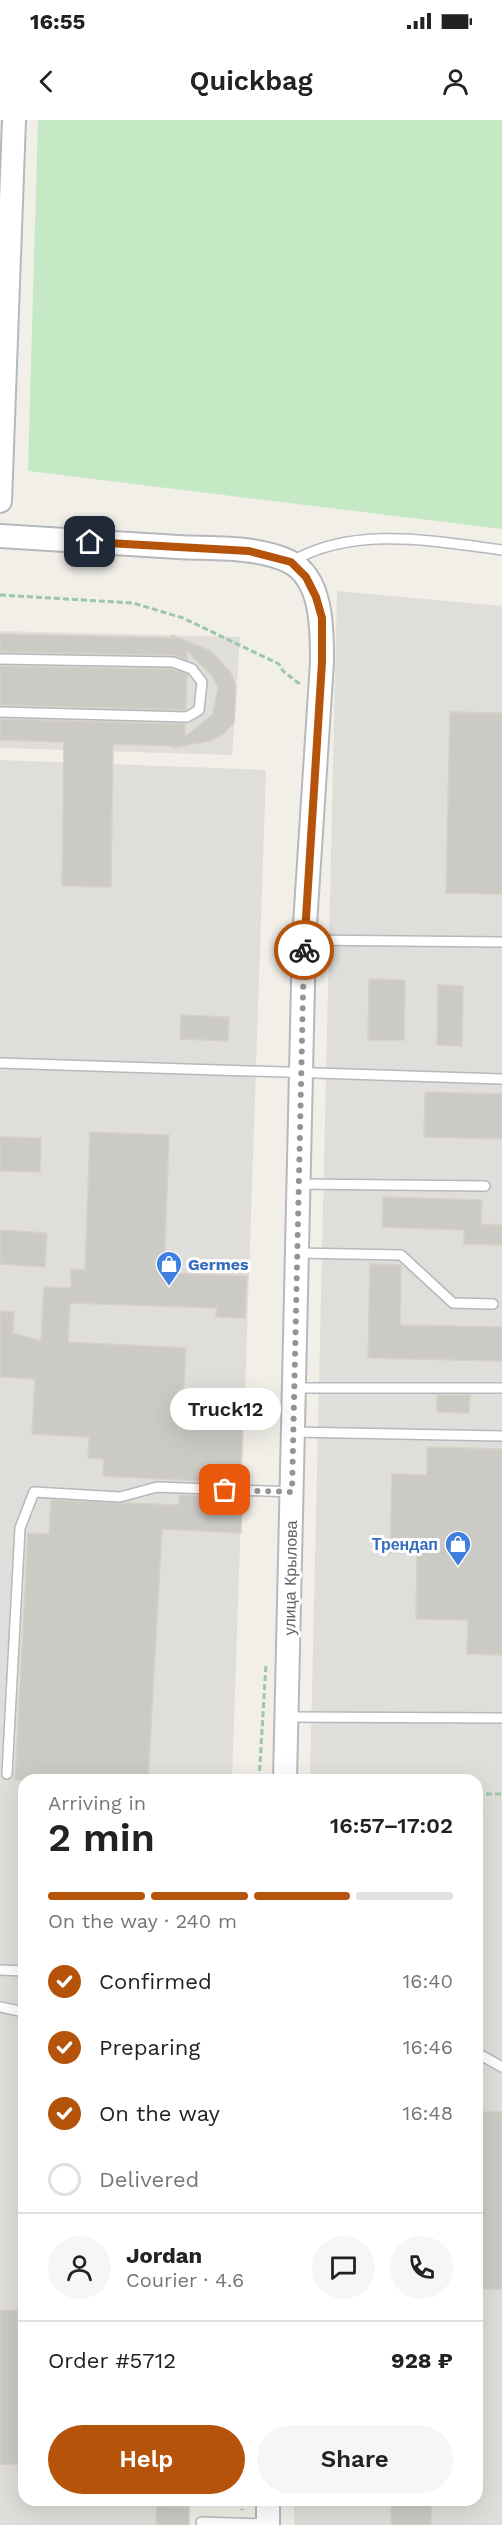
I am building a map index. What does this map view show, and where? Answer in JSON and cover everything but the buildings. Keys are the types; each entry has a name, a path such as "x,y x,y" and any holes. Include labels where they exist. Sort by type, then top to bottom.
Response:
{"street":[{"path":"0,501 14,120"},
{"path":"0,536 249,551 291,562"},
{"name":"улица Крылова","path":"285,1774 304,940 322,618 316,597 306,577 291,562"},
{"path":"268,2506 268,2524"}],"lane":[{"path":"291,562 315,550 343,543 379,539 441,542 502,550"},
{"path":"0,659 173,662 192,669 202,682 199,710 187,717 0,712"},
{"path":"304,940 502,942"},
{"path":"0,1063 502,1079"},
{"path":"299,1184 485,1186"},
{"path":"297,1253 401,1255 453,1303 493,1304"},
{"path":"294,1388 502,1388"},
{"path":"293,1432 502,1436"},
{"path":"7,1774 20,1528 34,1492 120,1497 157,1487 292,1492"},
{"path":"287,1717 502,1718"},
{"path":"0,1970 18,1971"},
{"path":"0,2007 18,2011"},
{"path":"483,2056 502,2067"},
{"path":"201,2522 268,2524"}],"path":[{"path":"0,595 116,600 183,618 279,664 283,671 319,699"},
{"path":"483,1794 502,1794"}],"shaded area":[{"path":"337,591 502,606 502,2525 294,2525 294,2506 483,2506 483,1774 310,1774"},
{"path":"0,631 240,637 232,755 0,748"},
{"path":"0,760 266,770 232,1774 18,1774 18,2506 189,2506 188,2525 0,2525"}],"green space":[{"path":"38,120 502,120 502,529 28,471"}],"way so far":[{"path":"225,1490 292,1492 304,950"}],"place":[{"name":"Germes","path":"169,1287"},
{"name":"Truck12","path":"225,1490"},
{"name":"Трендап","path":"458,1567"}],"route":[{"path":"90,542 249,551 291,562 306,577 316,597 322,618 322,662 304,950"}]}
